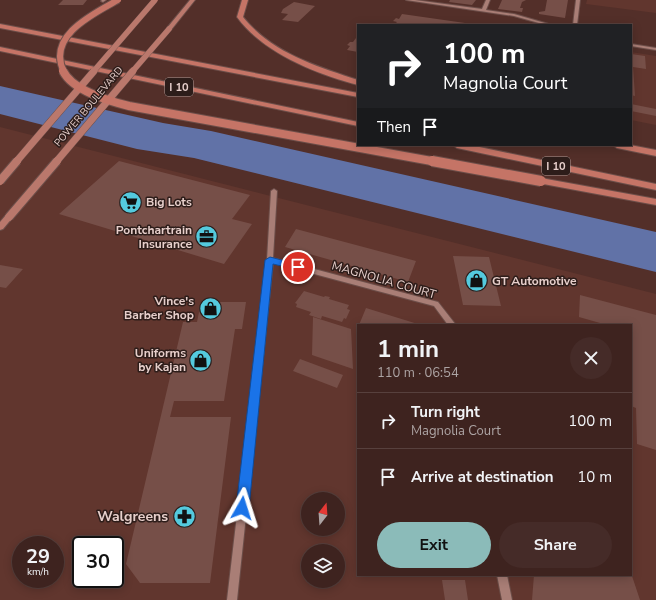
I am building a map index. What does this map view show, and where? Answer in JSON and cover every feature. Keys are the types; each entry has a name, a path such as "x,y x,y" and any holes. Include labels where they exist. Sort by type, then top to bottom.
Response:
{"highway":[{"path":"118,0 80,24 68,34 58,55 59,64 71,82 94,96 129,106 656,202"},
{"path":"244,0 240,17 252,32 278,50 303,62 357,83"},
{"name":"I 10","path":"0,26 357,95"},
{"name":"I 10","path":"0,49 357,124"},
{"name":"I 10","path":"462,146 656,187"},
{"path":"622,146 656,153"}],"main road":[{"name":"POWER BOULEVARD","path":"0,181 155,0"},
{"name":"POWER BOULEVARD","path":"0,226 193,0"}],"street":[{"path":"408,0 514,15 546,24"},
{"path":"484,10 488,0"},
{"path":"575,24 578,0"},
{"path":"632,45 656,49"},
{"path":"232,600 270,260 274,191"},
{"name":"MAGNOLIA COURT","path":"270,260 436,304 451,324"},
{"path":"502,576 507,600"}],"shaded area":[{"path":"587,0 656,0 656,13 586,4"},
{"path":"632,52 656,56 656,125 632,120"},
{"path":"0,127 656,294 656,600 0,600"}],"water":[{"path":"0,86 163,123 211,131 656,232 656,272 194,158 137,149 0,114"}],"building":[{"path":"63,0 87,0 83,5 58,5"},
{"path":"450,0 476,0 472,5 449,2"},
{"path":"502,0 526,0 522,2 520,8 523,8 522,12 498,9"},
{"path":"547,0 568,0 565,18 539,14 539,12 545,11"},
{"path":"294,2 315,6 298,22 282,20 288,14 281,13 283,9"},
{"path":"402,14 472,24 395,24 397,22 393,21 396,18 399,19"},
{"path":"357,38 357,52 347,50 350,46 347,45 350,42 353,42"},
{"path":"632,54 645,56 646,69 633,67 635,96 632,95"},
{"path":"632,104 656,109 656,116 632,111"},
{"path":"119,161 250,195 232,219 252,224 224,264 59,214"},
{"path":"296,229 416,261 408,282 285,247"},
{"name":"GT Automotive","path":"453,256 489,257 501,306 463,305"},
{"path":"0,265 23,269 6,288 0,287"},
{"path":"304,291 324,297 330,297 329,299 349,305 347,309 350,310 346,319 344,318 342,322 322,316 321,319 309,315 311,312 296,307 297,304 295,303"},
{"path":"580,295 656,315 656,450 637,444 636,408 632,406 632,324 604,324 579,317"},
{"path":"201,302 246,302 242,329 235,329 224,401 174,401 170,417 231,417 210,583 140,583 126,564 183,322 197,322"},
{"path":"366,308 418,324 359,324"},
{"path":"313,317 351,329 353,369 312,355"},
{"path":"300,359 343,375 337,388 293,371"},
{"path":"534,576 632,576 640,600 532,600"},
{"path":"442,580 465,580 468,600 445,600"}],"place":[{"name":"Big Lots","path":"130,202"},
{"name":"Pontchartrain Insurance","path":"207,237"},
{"name":"GT Automotive","path":"477,281"},
{"name":"Vince's Barber Shop","path":"210,308"},
{"name":"Uniforms by Kajan","path":"201,360"},
{"name":"Walgreens","path":"184,516"}],"route":[{"path":"242,508 270,260 298,267"}]}
